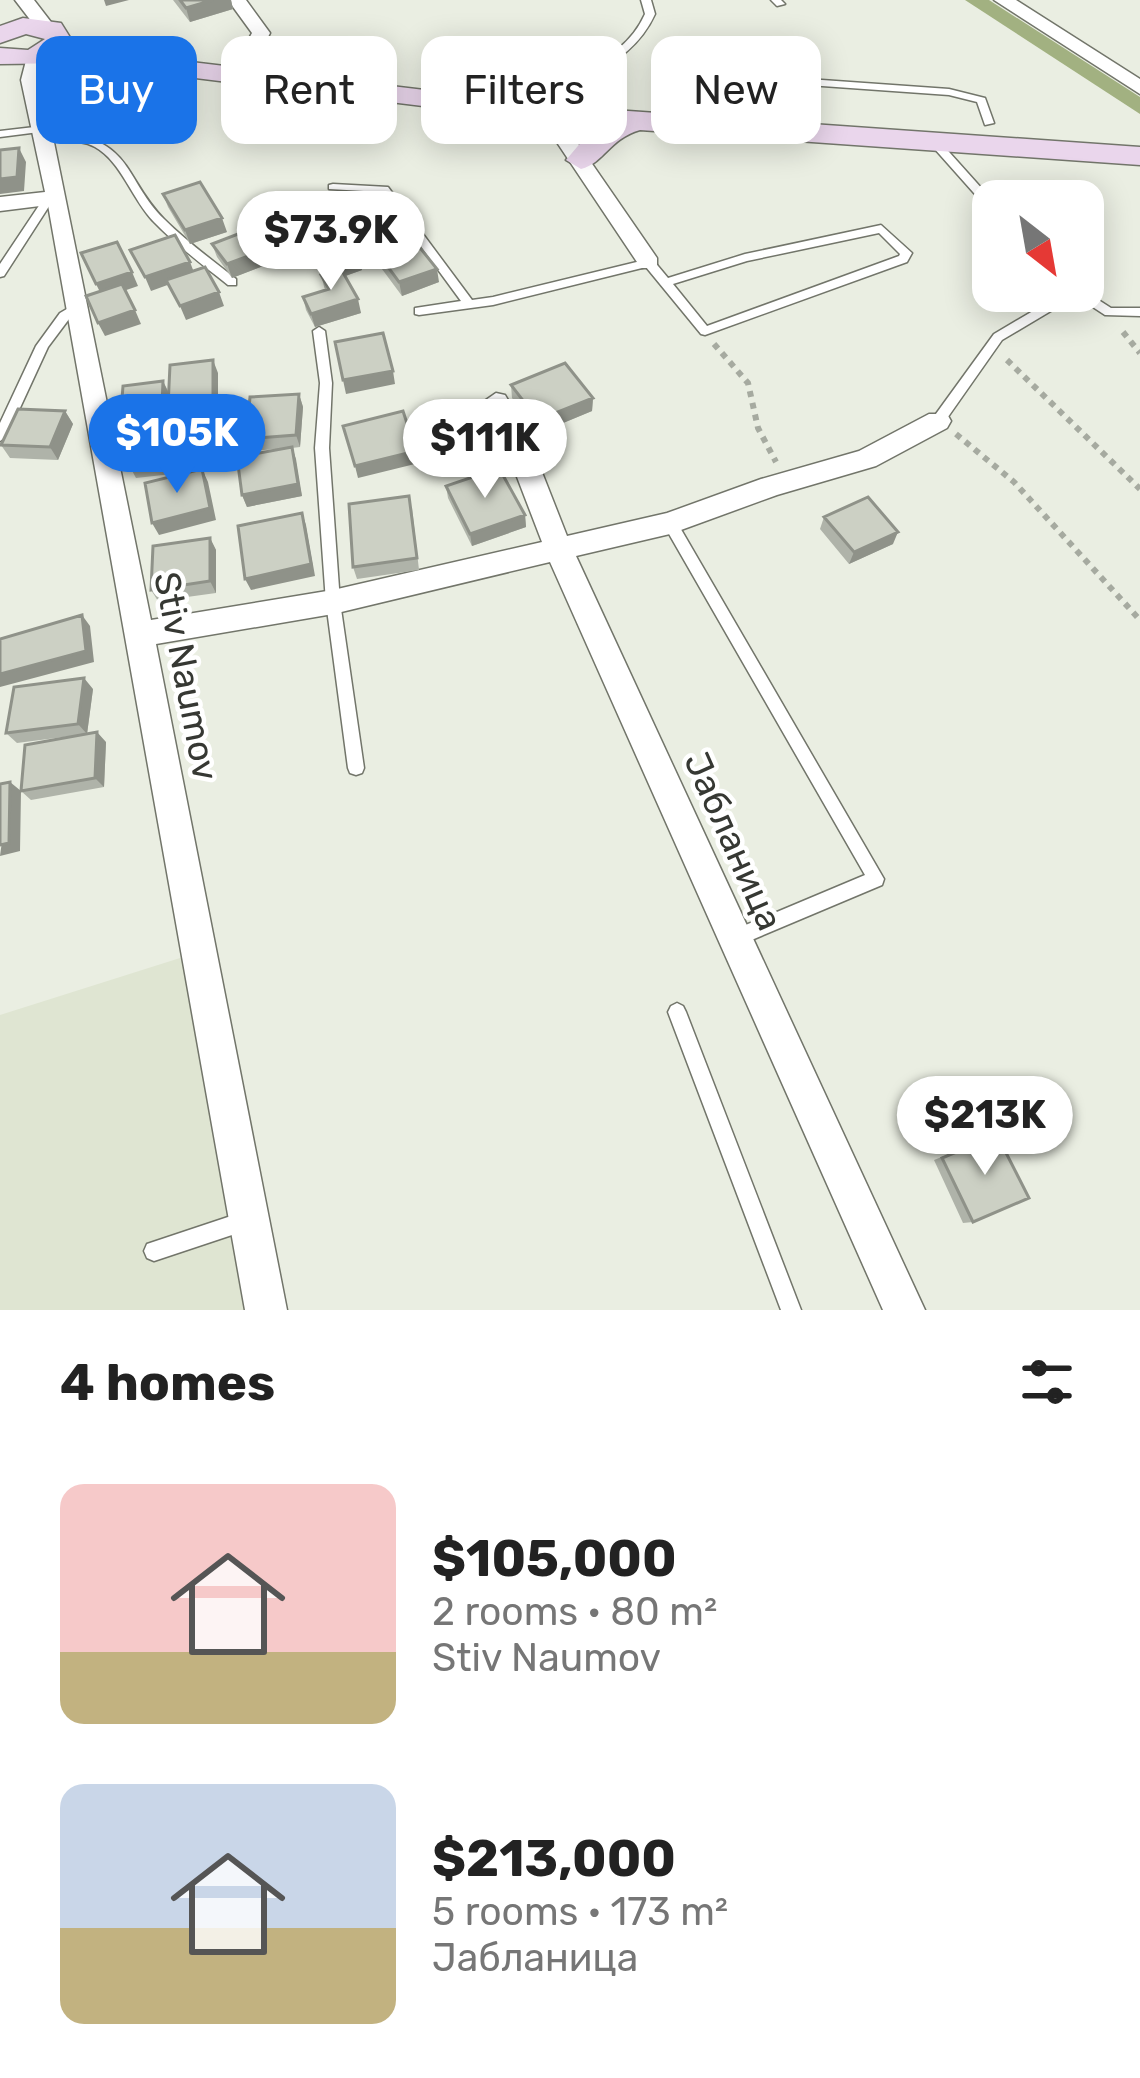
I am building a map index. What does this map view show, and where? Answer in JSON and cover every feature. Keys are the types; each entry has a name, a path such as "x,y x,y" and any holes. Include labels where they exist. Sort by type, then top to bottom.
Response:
{"main road":[{"path":"20,29 221,56"},
{"path":"197,69 421,89"},
{"path":"627,102 713,101 1140,131"},
{"path":"627,119 937,146 1140,156"},
{"path":"581,160 606,131 639,122"}],"street":[{"path":"237,0 260,36"},
{"path":"1003,0 1140,88"},
{"path":"20,29 34,96"},
{"name":"Stiv Naumov","path":"20,29 36,104"},
{"name":"Stiv Naumov","path":"45,144 266,1310"},
{"path":"569,144 649,263"},
{"path":"0,205 52,199"},
{"name":"Јабланица","path":"496,402 904,1310"},
{"path":"140,634 333,602 670,523 780,483 867,459 938,421"}],"lane":[{"path":"627,53 650,14 646,0"},
{"path":"0,134 36,134"},
{"path":"94,144 122,161 154,217 232,282"},
{"path":"937,146 972,185"},
{"path":"333,187 384,189 469,304"},
{"path":"0,273 52,199"},
{"path":"419,310 469,304 649,263 664,283 705,332 903,260 906,253 881,230 745,258 664,283"},
{"path":"938,421 998,337 1076,291 1108,312 1140,312"},
{"path":"0,436 57,320 77,308"},
{"path":"319,331 326,383 322,448 333,602 356,769"},
{"path":"670,523 876,879 735,938"},
{"path":"677,1012 791,1310"},
{"path":"154,1251 249,1220"}],"path":[{"path":"705,332 748,383 754,419 774,455 780,483"},
{"path":"991,346 1140,489"},
{"path":"938,421 989,458 1140,620"}],"shaded area":[{"path":"199,952 266,1310 0,1310 0,1015"}],"building":[{"path":"180,0 213,0 186,8"},
{"path":"19,148 17,177 0,179 0,150"},
{"path":"200,182 222,218 185,230 163,194"},
{"path":"327,196 344,222 310,233 294,206"},
{"path":"381,198 404,228 368,241 346,210"},
{"path":"259,226 275,246 227,264 212,244"},
{"path":"343,233 359,257 323,269 307,245"},
{"path":"175,235 190,262 145,277 130,250"},
{"path":"413,239 437,269 399,282 377,252"},
{"path":"117,242 132,272 96,284 81,253"},
{"path":"205,267 219,292 180,306 166,280"},
{"path":"341,269 358,299 311,314 303,297 329,289 321,275"},
{"path":"122,284 135,310 98,323 86,296"},
{"path":"383,333 393,371 343,380 335,342"},
{"path":"213,360 213,402 168,407 170,365"},
{"path":"565,363 593,398 538,420 511,385"},
{"path":"163,381 162,406 121,412 123,386"},
{"path":"299,394 296,435 246,439 250,397"},
{"path":"18,409 65,411 50,447 1,445"},
{"path":"403,411 416,451 355,466 343,426"},
{"path":"178,418 175,460 129,465 134,422"},
{"path":"292,447 298,484 242,495 237,457"},
{"path":"499,468 525,515 470,534 446,486"},
{"path":"202,469 210,508 152,523 145,483"},
{"path":"409,496 417,558 353,567 349,504"},
{"path":"868,497 898,532 854,552 824,517"},
{"path":"302,513 311,564 245,579 238,526"},
{"path":"210,538 210,581 151,590 153,546"},
{"path":"82,615 86,651 0,674 0,639"},
{"path":"84,678 78,724 6,733 14,687"},
{"path":"97,732 95,778 21,791 25,745"},
{"path":"10,782 9,843 0,845 0,784"},
{"path":"997,1135 1029,1198 973,1222 942,1158"}],"waterway":[{"path":"975,0 1140,107"}]}
